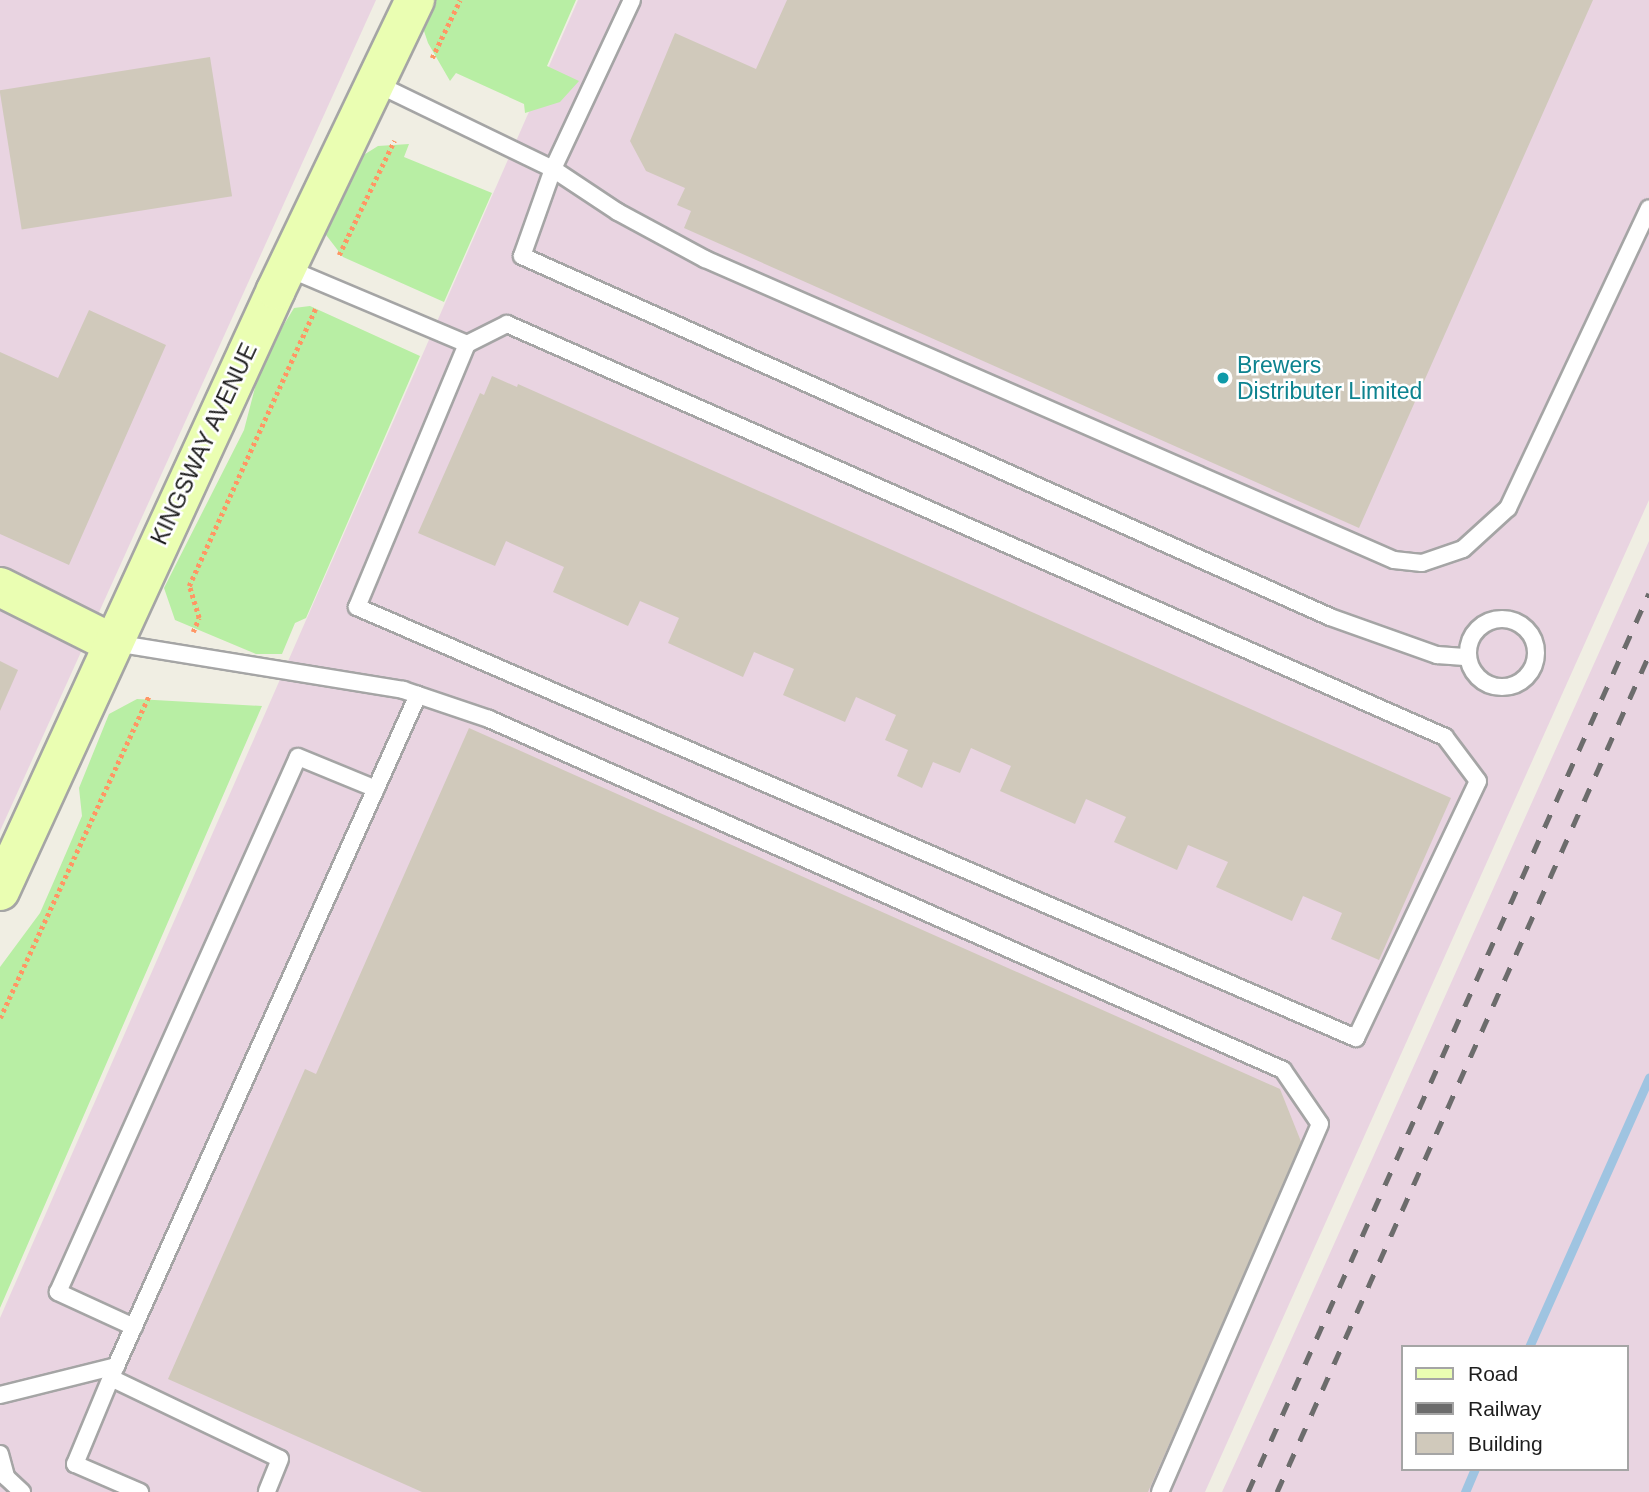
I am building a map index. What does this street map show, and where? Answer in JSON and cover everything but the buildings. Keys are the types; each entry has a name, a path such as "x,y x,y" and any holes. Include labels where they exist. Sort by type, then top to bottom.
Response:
{"main road":[{"name":"KINGSWAY AVENUE","path":"0,891 286,268 415,0"},
{"path":"0,587 112,643"}],"lane":[{"path":"632,0 553,169 522,257 1330,617 1437,654 1468,657"},
{"path":"375,83 553,169 618,212 705,259 1394,560 1422,563 1463,549 1508,508 1649,209"},
{"path":"286,268 467,344 507,324 1445,737 1478,781 1356,1038 357,607 467,344"},
{"path":"1500,619 1521,626 1534,643 1535,655 1527,676 1508,687 1486,684 1471,668 1468,657 1473,635 1500,619"},
{"path":"112,643 418,695 489,719 1283,1070 1321,1124 1160,1492"},
{"path":"140,1492 75,1464 113,1372 418,695"},
{"path":"134,1327 58,1292 298,757 376,789"},
{"path":"0,1395 113,1372 280,1459 267,1492"},
{"path":"0,1454 6,1477 22,1492"}],"path":[{"path":"432,58 460,0"},
{"path":"339,255 394,141"},
{"path":"193,632 199,618 189,586 316,307"},
{"path":"0,1018 149,695"}],"shaded area":[{"path":"0,0 376,0 0,831"},
{"path":"578,0 1649,0 1649,500 1205,1492 0,1492 0,1318"},
{"path":"1649,541 1649,1492 1222,1492 1270,1387"}],"green space":[{"path":"424,0 576,0 547,66 579,81 560,102 525,113 524,104 456,73 450,81 428,43 422,25"},
{"path":"409,144 404,157 492,193 444,302 343,257 323,231 354,161 378,146"},
{"path":"310,306 420,356 306,618 295,623 282,654 256,654 175,620 164,588 244,430 257,380 283,326 294,308"},
{"path":"137,699 262,706 0,1308 0,967 40,913 54,881 82,816 79,788 109,714"}],"waterway":[{"path":"1530,1345 1649,1077"},
{"path":"1465,1492 1474,1471"}],"railway":[{"path":"1248,1492 1649,593"},
{"path":"1277,1492 1649,655"}],"place":[{"name":"Brewers Distributer Limited","path":"1223,378"}]}
